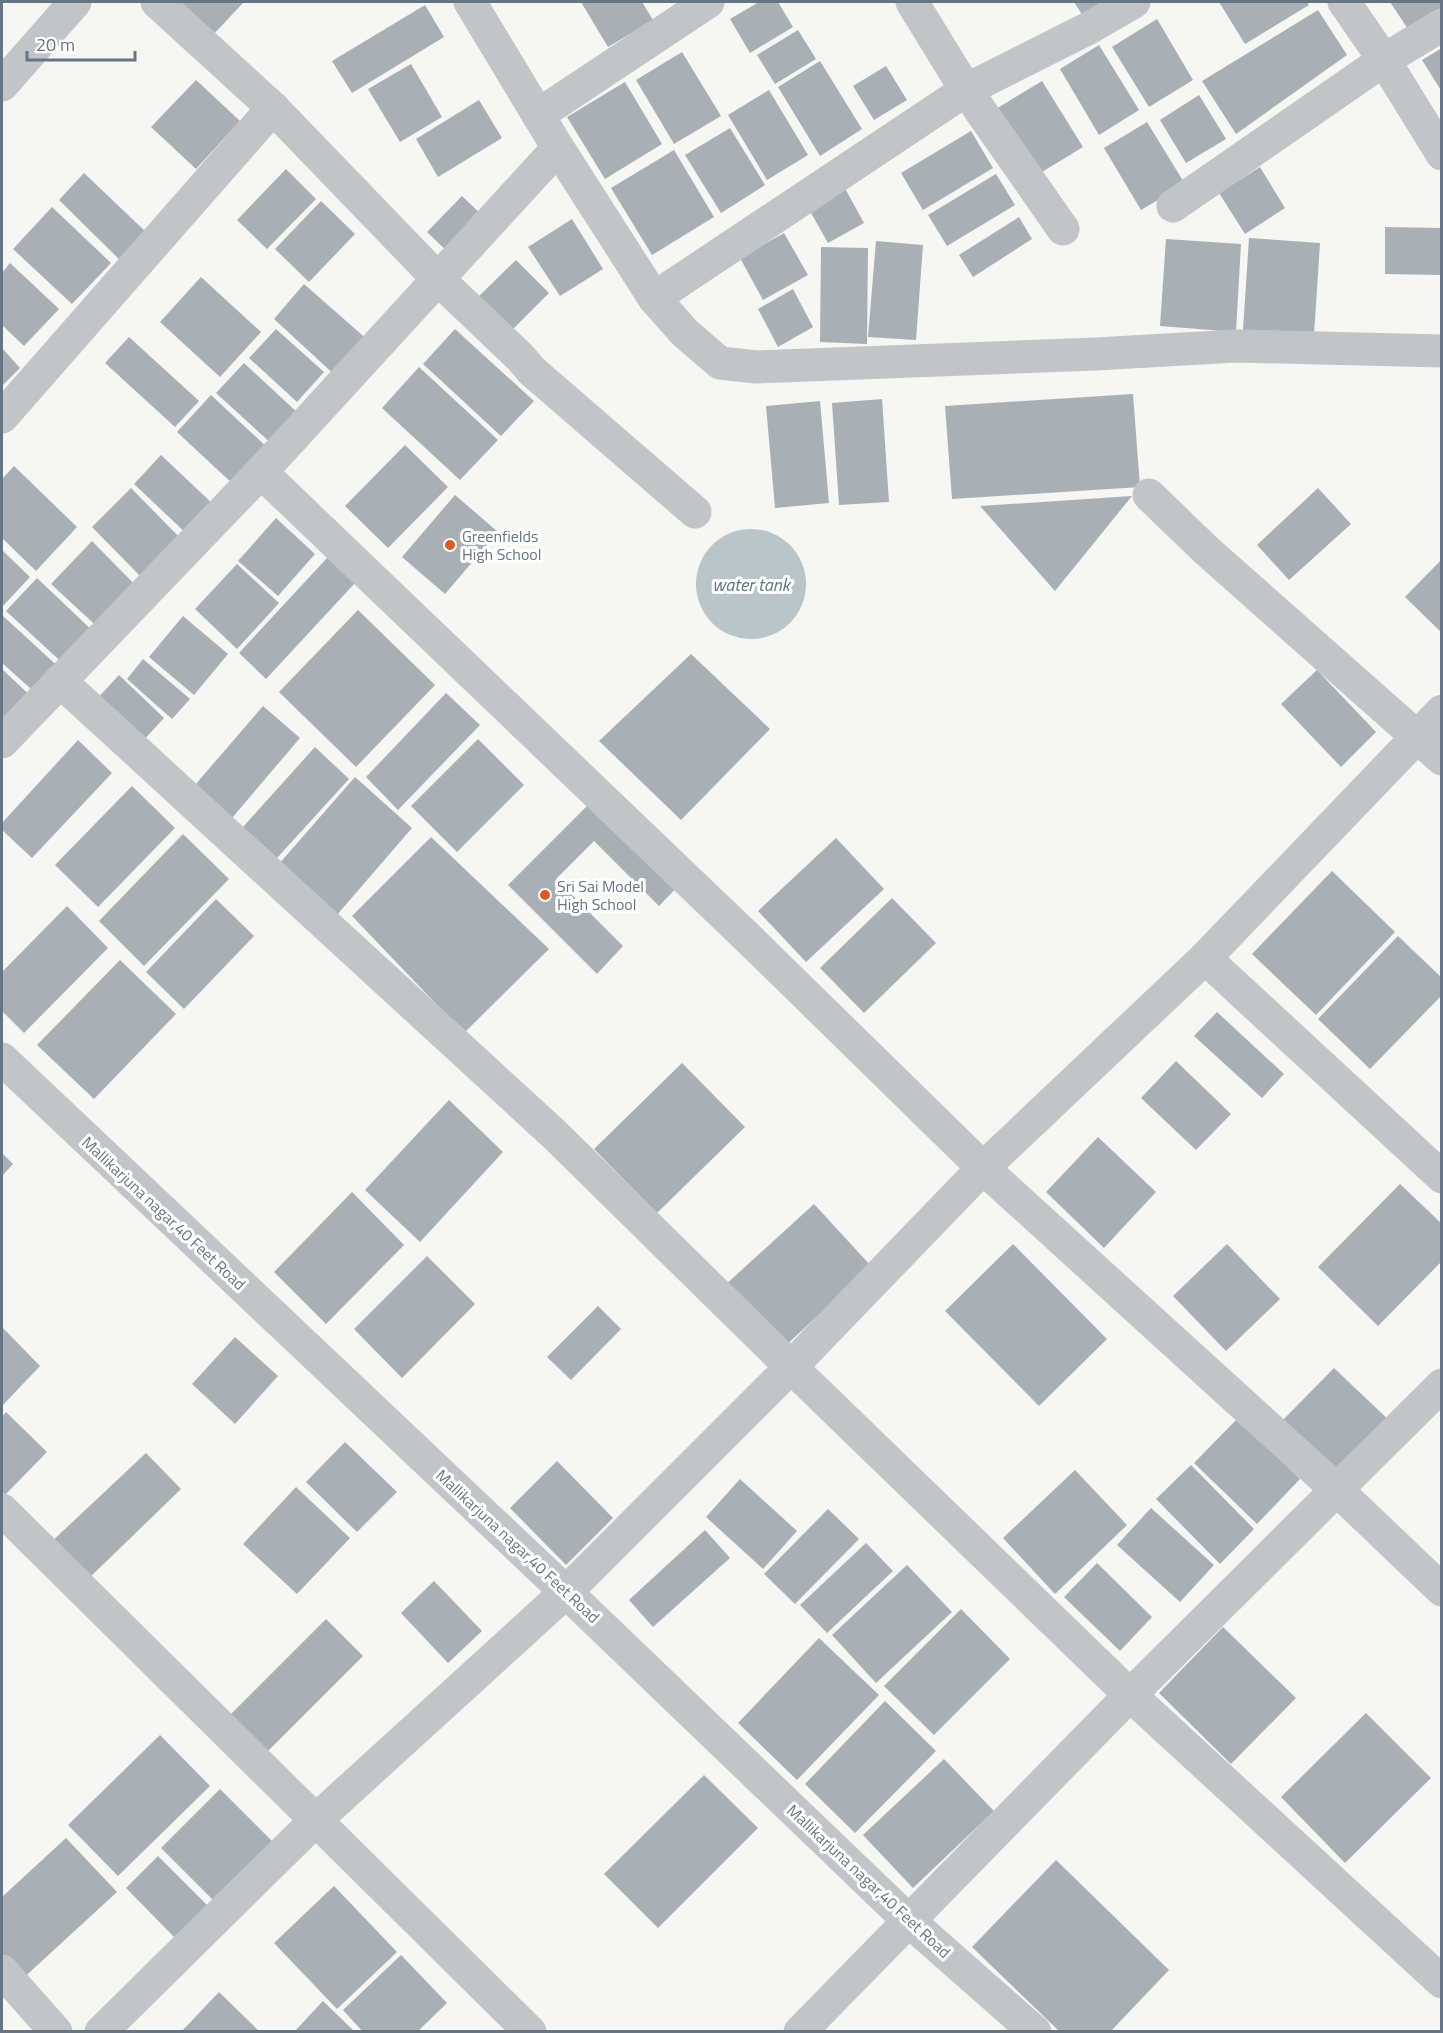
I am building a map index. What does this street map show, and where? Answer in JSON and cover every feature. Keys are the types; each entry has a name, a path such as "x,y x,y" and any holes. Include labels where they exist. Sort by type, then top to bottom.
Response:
{"street":[{"path":"2,85 75,2"},
{"path":"157,2 273,108 438,279 532,371 695,512"},
{"path":"470,2 558,148 654,298 685,333 720,363 756,367 1096,354 1236,346 1442,351"},
{"path":"538,115 708,2"},
{"path":"912,2 966,90 1063,229"},
{"path":"654,298 966,90 1089,28 1134,2"},
{"path":"1344,2 1384,60 1442,154"},
{"path":"1173,206 1384,60 1442,26"},
{"path":"2,417 273,108"},
{"path":"2,742 261,472 558,148"},
{"path":"261,472 740,931 983,1168 1337,1490 1442,1590"},
{"path":"1149,495 1206,550 1442,759"},
{"path":"60,681 555,1136 1130,1695 1442,1982"},
{"path":"100,2031 317,1819 566,1592 791,1367 983,1168 1205,958 1442,711"},
{"path":"1205,958 1442,1177"},
{"name":"Mallikarjuna nagar,40 Feet Road","path":"2,1059 566,1592 909,1921 1035,2031"},
{"path":"800,2031 1130,1695 1442,1385"},
{"path":"2,1510 530,2031"},
{"path":"2,1971 56,2031"}],"water":[{"name":"water tank","path":"751,529 772,533 790,545 802,563 806,584 802,605 790,623 772,635 751,639 730,635 712,623 700,605 696,584 700,563 712,545 730,533"}],"building":[{"path":"170,2 244,2 209,39"},
{"path":"581,2 642,2 653,20 608,47"},
{"path":"759,2 778,2 793,27 750,53 730,19"},
{"path":"1074,2 1114,2 1085,19"},
{"path":"1219,2 1307,2 1309,5 1245,44"},
{"path":"1390,2 1442,2 1442,7 1408,29"},
{"path":"425,5 444,37 352,93 332,61"},
{"path":"1318,10 1347,55 1236,134 1202,81"},
{"path":"1157,19 1193,80 1149,107 1112,47"},
{"path":"798,30 816,59 775,84 757,55"},
{"path":"1099,45 1139,110 1099,135 1060,69"},
{"path":"1442,48 1442,92 1422,60"},
{"path":"682,52 721,116 674,144 636,80"},
{"path":"820,61 862,129 820,156 778,87"},
{"path":"411,64 442,117 400,142 368,89"},
{"path":"886,66 907,100 874,120 853,86"},
{"path":"196,80 240,121 196,169 151,127"},
{"path":"1042,81 1083,147 1037,175 996,109"},
{"path":"625,82 662,144 605,179 567,117"},
{"path":"769,90 808,155 767,180 728,115"},
{"path":"1199,95 1226,139 1186,163 1160,120"},
{"path":"479,100 502,138 438,177 416,139"},
{"path":"1147,122 1185,184 1141,210 1104,148"},
{"path":"730,128 765,185 721,213 685,155"},
{"path":"971,131 993,168 923,210 901,173"},
{"path":"674,150 714,217 652,255 611,188"},
{"path":"1260,167 1285,208 1245,234 1219,193"},
{"path":"286,169 316,199 267,249 237,220"},
{"path":"84,173 147,233 121,261 59,200"},
{"path":"996,174 1015,205 947,246 928,215"},
{"path":"842,183 864,223 828,243 806,204"},
{"path":"462,196 485,218 450,254 427,232"},
{"path":"321,201 355,234 309,282 275,249"},
{"path":"52,207 111,263 72,304 13,249"},
{"path":"1019,217 1032,239 973,277 959,255"},
{"path":"572,219 603,269 560,296 528,247"},
{"path":"1385,227 1442,228 1442,275 1385,274"},
{"path":"784,233 808,275 763,300 740,258"},
{"path":"1249,238 1320,243 1314,335 1243,330"},
{"path":"1166,239 1241,244 1236,332 1160,326"},
{"path":"876,241 923,245 916,340 868,337"},
{"path":"821,247 868,248 867,344 820,342"},
{"path":"516,260 549,293 510,332 477,298"},
{"path":"10,263 59,309 24,346 2,325 2,273"},
{"path":"201,277 261,332 220,377 160,322"},
{"path":"304,284 370,342 338,378 274,319"},
{"path":"793,289 813,327 778,347 758,309"},
{"path":"276,329 324,372 297,402 249,358"},
{"path":"455,329 534,401 501,436 423,364"},
{"path":"129,337 199,401 175,427 105,363"},
{"path":"2,348 20,368 2,386"},
{"path":"244,363 300,415 273,445 216,393"},
{"path":"419,367 498,440 460,480 382,408"},
{"path":"1133,394 1140,487 952,499 945,406"},
{"path":"211,395 269,449 235,486 177,432"},
{"path":"882,399 889,502 839,505 832,403"},
{"path":"820,401 829,503 775,508 766,406"},
{"path":"405,445 448,487 388,548 345,506"},
{"path":"161,455 215,506 188,535 134,484"},
{"path":"14,466 77,527 36,571 2,538 2,479"},
{"path":"131,488 186,544 146,582 92,527"},
{"path":"1318,488 1351,524 1289,580 1257,545"},
{"name":"Greenfields High School","path":"455,495 498,532 445,594 402,557"},
{"path":"1132,496 1055,591 980,506"},
{"path":"276,518 315,554 278,596 238,561"},
{"path":"92,541 143,593 104,633 51,584"},
{"path":"2,550 30,577 2,607"},
{"path":"328,557 355,583 266,679 239,653"},
{"path":"1442,559 1442,633 1405,597"},
{"path":"237,564 279,603 237,649 195,609"},
{"path":"37,578 97,635 68,668 6,611"},
{"path":"358,610 435,685 356,767 279,692"},
{"path":"3,616 63,671 39,696 2,663"},
{"path":"183,616 228,654 194,695 149,657"},
{"path":"691,654 770,729 681,820 599,741"},
{"path":"143,659 190,699 172,719 127,679"},
{"path":"2,669 36,701 2,726"},
{"path":"1317,670 1376,732 1341,767 1281,704"},
{"path":"119,675 164,718 140,744 95,701"},
{"path":"446,693 480,725 398,810 366,777"},
{"path":"263,706 300,738 232,818 195,785"},
{"path":"478,739 524,785 457,852 411,806"},
{"path":"78,740 112,773 32,858 2,830 2,823"},
{"path":"315,747 349,779 277,858 243,827"},
{"path":"355,777 412,828 336,916 278,865"},
{"path":"132,786 175,828 98,907 55,865"},
{"name":"Sri Sai Model High School","path":"595,798 680,884 659,906 594,841 556,879 623,946 597,974 508,885"},
{"path":"183,834 229,879 144,966 99,921"},
{"path":"431,837 549,949 464,1033 352,916"},
{"path":"836,838 884,889 806,962 758,911"},
{"path":"1332,871 1395,932 1316,1015 1252,954"},
{"path":"892,898 936,943 864,1013 820,968"},
{"path":"216,899 254,936 184,1009 146,972"},
{"path":"67,906 108,948 24,1033 2,1011 2,972"},
{"path":"1398,936 1442,978 1442,995 1370,1069 1318,1019"},
{"path":"120,960 176,1014 94,1099 37,1045"},
{"path":"1217,1012 1284,1074 1262,1098 1194,1036"},
{"path":"1176,1061 1231,1114 1196,1150 1141,1098"},
{"path":"682,1063 745,1127 657,1213 594,1149"},
{"path":"449,1100 503,1152 420,1242 365,1190"},
{"path":"1098,1137 1156,1192 1104,1248 1046,1192"},
{"path":"2,1153 13,1164 2,1176"},
{"path":"1400,1184 1442,1224 1442,1261 1378,1326 1318,1267"},
{"path":"352,1192 404,1245 326,1324 274,1272"},
{"path":"814,1204 871,1266 781,1350 723,1287"},
{"path":"1013,1244 1107,1339 1039,1406 945,1311"},
{"path":"1227,1244 1280,1299 1226,1351 1173,1296"},
{"path":"427,1256 475,1304 402,1378 354,1329"},
{"path":"598,1306 621,1329 571,1380 547,1357"},
{"path":"2,1327 40,1366 2,1406"},
{"path":"235,1337 278,1376 235,1424 192,1384"},
{"path":"1334,1368 1394,1425 1341,1480 1281,1422"},
{"path":"6,1412 47,1452 5,1495 2,1491 2,1417"},
{"path":"1238,1418 1300,1479 1257,1524 1194,1463"},
{"path":"345,1442 397,1492 357,1532 306,1482"},
{"path":"146,1453 181,1489 83,1584 47,1546"},
{"path":"557,1461 613,1518 566,1565 510,1508"},
{"path":"1191,1465 1254,1529 1220,1564 1156,1499"},
{"path":"1075,1470 1127,1525 1055,1594 1003,1538"},
{"path":"740,1479 797,1531 763,1569 706,1517"},
{"path":"296,1487 350,1538 297,1594 243,1544"},
{"path":"1151,1508 1214,1565 1180,1602 1117,1545"},
{"path":"828,1509 859,1539 795,1604 764,1574"},
{"path":"705,1530 730,1558 653,1627 629,1600"},
{"path":"866,1543 893,1571 827,1633 800,1605"},
{"path":"1097,1563 1152,1617 1120,1651 1064,1597"},
{"path":"907,1565 952,1612 876,1683 832,1635"},
{"path":"434,1581 482,1631 448,1663 401,1613"},
{"path":"961,1609 1010,1659 934,1735 884,1686"},
{"path":"326,1619 363,1656 262,1757 225,1720"},
{"path":"1223,1627 1296,1698 1231,1764 1159,1693"},
{"path":"819,1638 879,1695 797,1780 738,1723"},
{"path":"885,1701 936,1751 855,1833 805,1784"},
{"path":"1366,1713 1431,1778 1345,1863 1281,1797"},
{"path":"160,1735 210,1786 118,1876 68,1825"},
{"path":"944,1759 994,1811 913,1888 863,1835"},
{"path":"704,1775 758,1828 658,1928 604,1874"},
{"path":"220,1789 278,1847 218,1905 161,1848"},
{"path":"66,1838 117,1892 19,1982 2,1962 2,1897"},
{"path":"158,1856 216,1914 183,1946 126,1888"},
{"path":"1056,1860 1169,1970 1110,2032 1060,2032 972,1947"},
{"path":"334,1886 397,1952 337,2009 274,1943"},
{"path":"401,1955 447,2003 417,2032 363,2032 343,2010"},
{"path":"219,1992 260,2032 181,2032"},
{"path":"323,2001 355,2032 294,2032"}],"place":[{"name":"Greenfields High School","path":"450,545"},
{"name":"Sri Sai Model High School","path":"545,895"}]}
